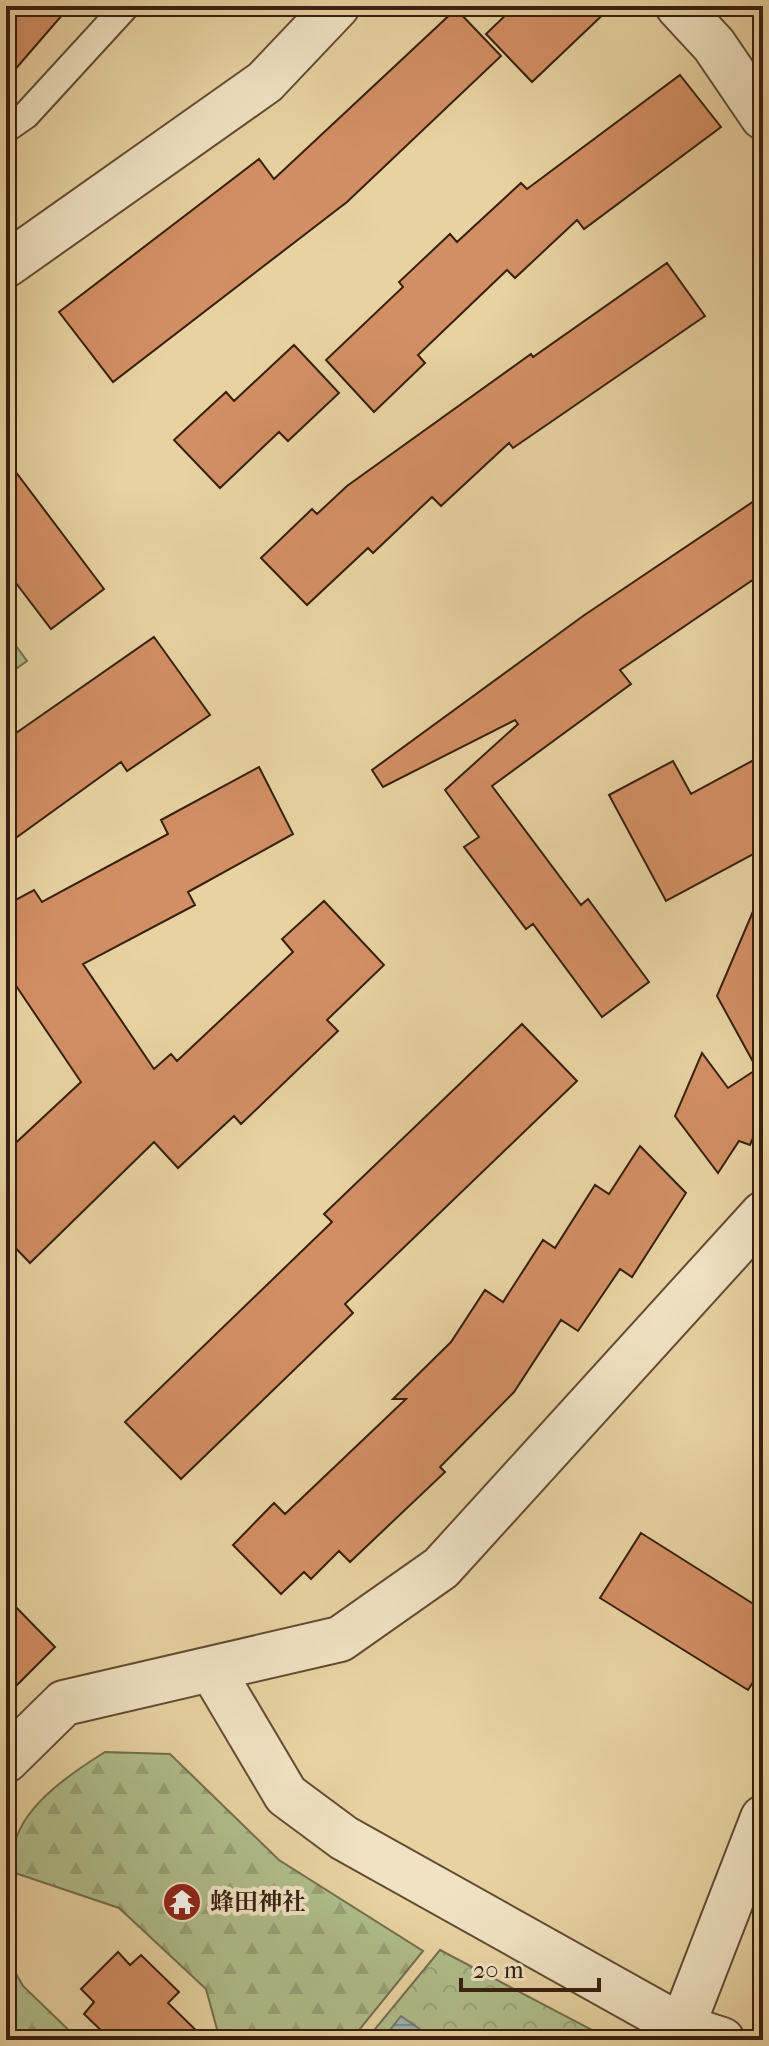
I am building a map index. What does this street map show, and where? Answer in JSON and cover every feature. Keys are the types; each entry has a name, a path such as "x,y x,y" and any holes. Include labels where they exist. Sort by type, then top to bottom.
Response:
{"street":[{"path":"6,265 265,82 337,6"},
{"path":"678,6 714,45 763,117"},
{"path":"6,1760 64,1703 340,1639 441,1568 763,1214"},
{"path":"212,1670 286,1795 344,1838 702,2034 763,1818"}],"lane":[{"path":"6,129 26,115 126,6"}],"green space":[{"path":"6,632 27,661 6,676"},
{"name":"蜂田神社","path":"105,1752 170,1754 279,1860 423,1951 351,2040 220,2040 206,1989 119,1908 15,1873 13,1853 27,1817 56,1786"},
{"path":"440,1950 611,2040 366,2040"},
{"path":"6,1956 23,1986 79,2040 6,2040"}],"water":[{"path":"401,2016 435,2040 382,2040"}],"building":[{"path":"6,6 70,6 6,80"},
{"path":"515,6 612,6 532,82 486,34"},
{"path":"456,9 501,56 347,202 113,382 59,312 259,159 274,179"},
{"path":"680,75 721,127 584,229 577,220 515,278 507,270 418,355 425,363 374,412 326,360 403,287 399,282 450,234 457,242 521,183 527,189"},
{"path":"667,263 705,316 513,448 509,443 441,506 432,497 373,553 368,548 307,605 261,558 312,509 317,514 347,486 531,354 533,357"},
{"path":"294,345 339,393 288,441 279,432 220,488 174,440 226,392 234,401"},
{"path":"6,459 104,589 51,629 6,570"},
{"path":"763,495 763,573 620,670 631,684 492,786 581,905 588,899 649,982 602,1017 533,924 526,929 464,847 479,837 445,790 518,724 515,720 383,787 372,770 583,616"},
{"path":"154,637 210,715 127,771 121,762 6,845 6,740"},
{"path":"763,755 763,849 666,901 609,795 673,761 691,794"},
{"path":"259,767 293,834 188,892 195,905 83,964 154,1069 171,1054 177,1061 293,952 282,939 324,901 384,965 327,1020 338,1031 241,1124 234,1116 178,1168 154,1142 30,1263 6,1238 6,1152 81,1082 6,971 6,905 34,890 42,902 168,834 161,820"},
{"path":"763,888 763,1115 750,1145 739,1141 718,1173 675,1116 702,1053 728,1088 757,1069 717,996"},
{"path":"522,1024 577,1081 345,1304 353,1313 181,1479 125,1422 332,1222 324,1214"},
{"path":"640,1146 686,1193 632,1277 620,1269 578,1331 561,1320 514,1392 440,1467 445,1472 350,1562 339,1551 311,1579 304,1572 281,1594 233,1545 274,1503 285,1514 406,1399 393,1399 451,1342 485,1290 503,1302 543,1240 555,1248 595,1185 609,1194"},
{"path":"641,1533 763,1610 763,1667 748,1690 600,1598"},
{"path":"6,1597 55,1647 6,1696"},
{"path":"118,1952 130,1965 141,1955 179,1992 168,2003 206,2040 111,2040 84,2014 94,2002 81,1989"}],"place":[{"name":"蜂田神社","path":"182,1902"}]}
